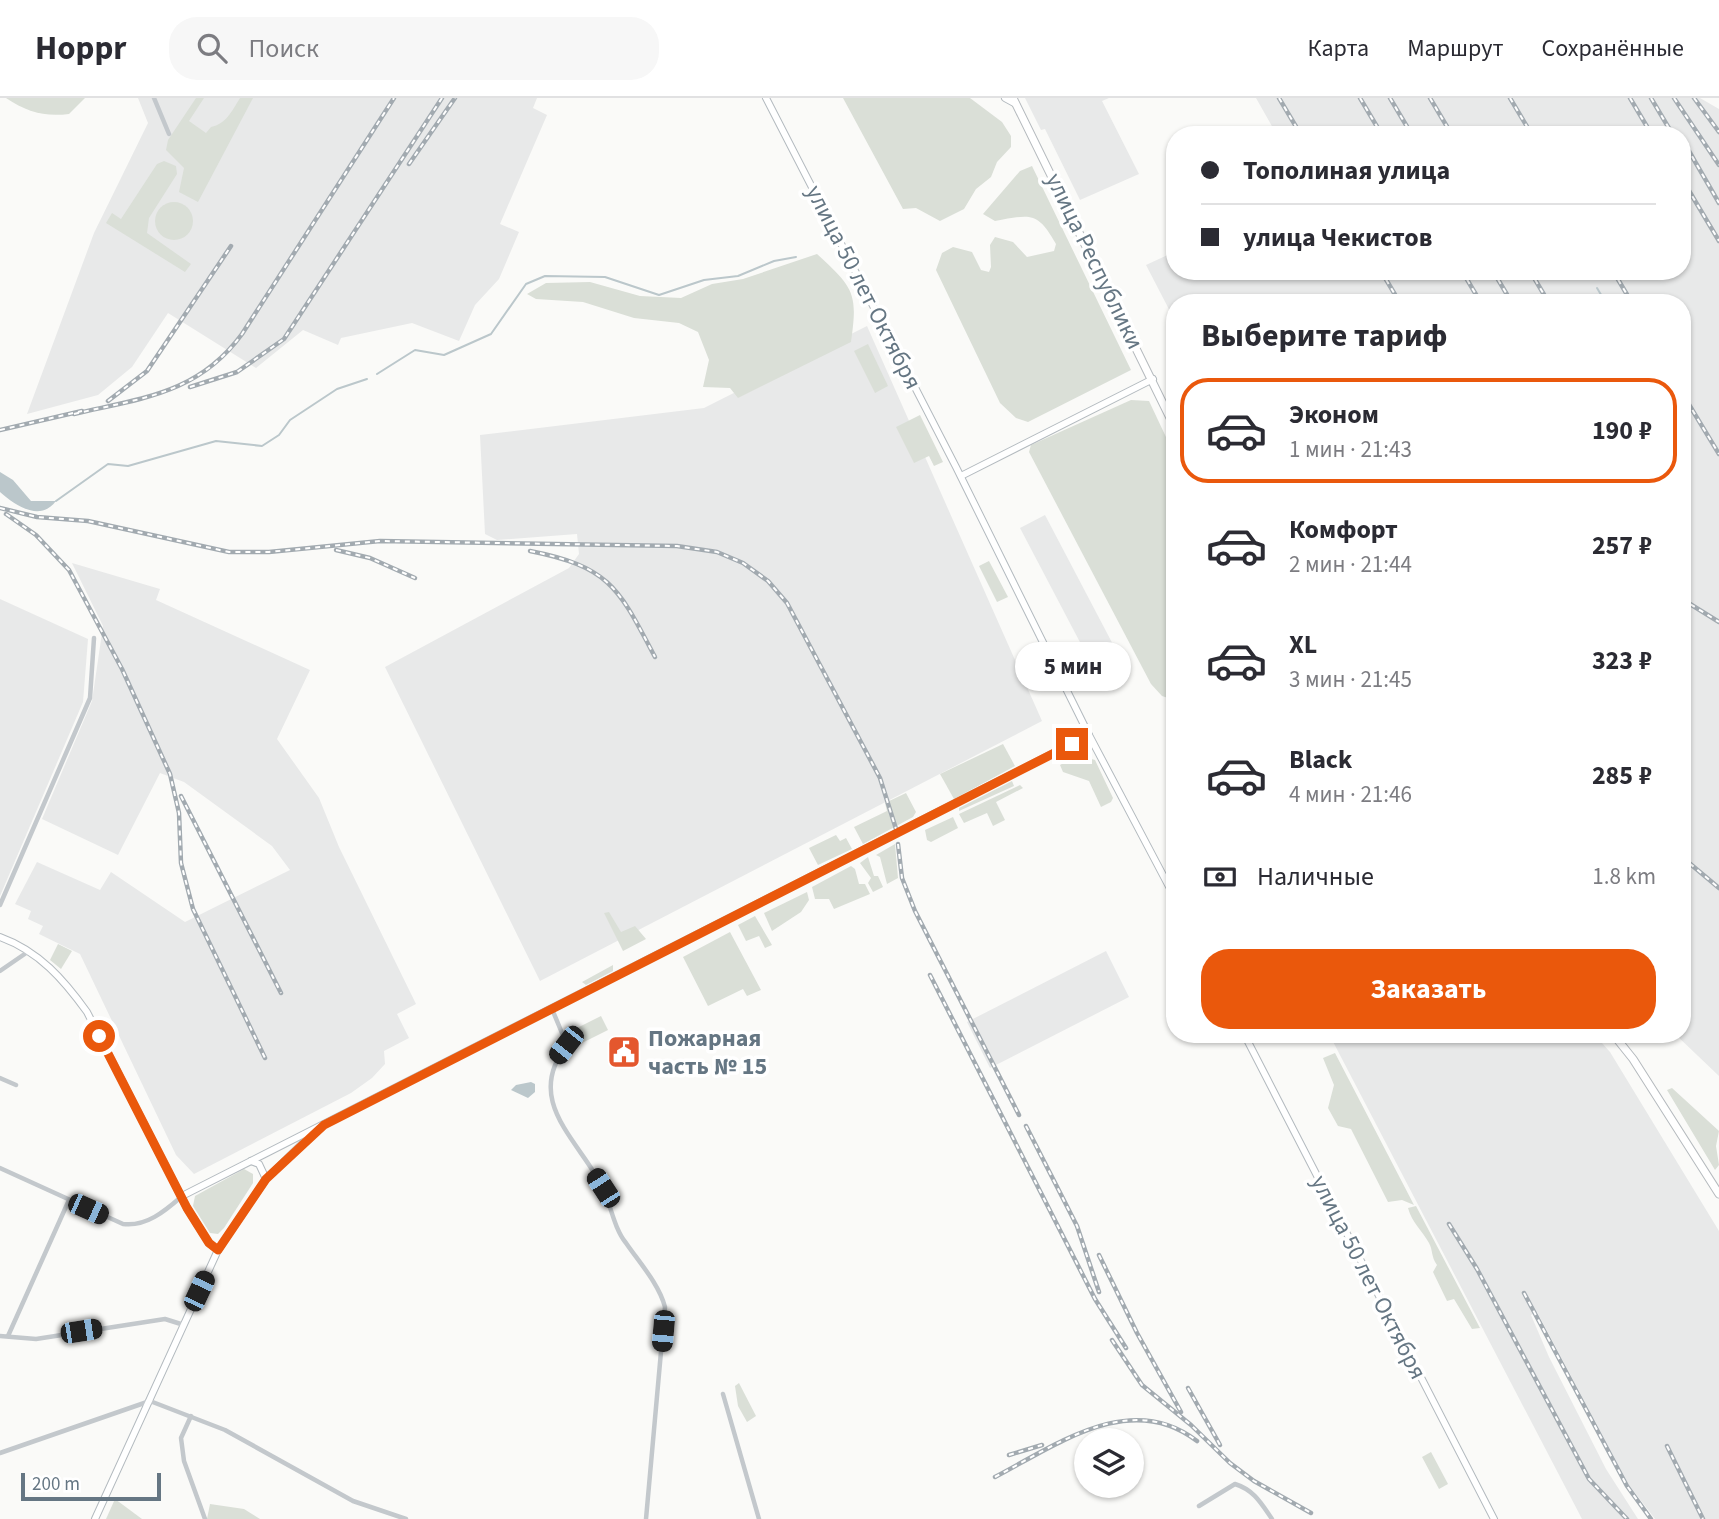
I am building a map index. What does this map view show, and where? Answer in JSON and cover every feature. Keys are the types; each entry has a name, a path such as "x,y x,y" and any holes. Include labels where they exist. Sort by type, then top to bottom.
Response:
{"main road":[{"name":"улица 50 лет Октября","path":"766,98 961,476 1089,735 1166,881"},
{"path":"1005,98 1014,101"},
{"name":"улица Республики","path":"1014,101 1166,408"},
{"path":"961,476 1153,379"},
{"path":"182,1196 1089,735"},
{"path":"0,937 29,951 68,986 87,1013 182,1196 209,1243 218,1250"},
{"name":"улица 50 лет Октября","path":"1249,1043 1494,1519"},
{"path":"1620,1043 1719,1194"},
{"path":"95,1519 218,1250 266,1179 324,1125"},
{"path":"251,1161 258,1164 266,1179"}],"street":[{"path":"154,98 169,134"},
{"path":"0,905 89,698 94,638"},
{"path":"0,971 29,951"},
{"path":"552,1009 566,1045 557,1057 550,1082 558,1119 603,1188 622,1238 660,1294 665,1307 646,1519"},
{"path":"0,1078 16,1085"},
{"path":"0,1168 123,1224 136,1226 164,1211 182,1196"},
{"path":"8,1336 69,1200"},
{"path":"0,1336 36,1339 165,1319 184,1325"},
{"path":"723,1394 759,1519"},
{"path":"0,1453 149,1401 191,1416 253,1445 353,1500 406,1519"},
{"path":"191,1416 181,1438 184,1461 205,1519"},
{"path":"1199,1506 1235,1484 1248,1488 1256,1495 1272,1519"}],"shaded area":[{"path":"6,98 85,98 69,114 52,115 21,107"},
{"path":"138,98 537,98 533,108 547,115 500,224 519,232 499,279 475,305 459,341 412,323 341,338 338,345 303,330 256,368 168,313 132,367 98,395 27,414 94,233 148,123"},
{"path":"196,98 204,98 189,121 206,133 211,127 225,120 240,98 253,98 198,202 179,192 184,168 166,150 168,140"},
{"path":"843,98 970,98 1002,122 1011,136 1011,147 997,162 991,177 976,189 964,209 940,221 916,208 903,209"},
{"path":"1025,98 1109,98 1102,101 1139,174 1080,200 1045,129 1041,130"},
{"path":"1256,98 1700,98 1719,109 1719,1076 1684,1043 1691,1043 1691,294 1166,294 1166,304 1146,265 1166,256 1166,280 1691,280 1691,126 1272,126"},
{"path":"164,161 176,166 177,174 149,218 147,233 191,264 185,272 106,223 112,213 121,219 157,164"},
{"path":"1032,166 1131,370 1028,422 1016,418 1000,403 936,270 942,253 953,247 972,252 981,270 989,272 990,245 995,237 1013,242 1027,257 1054,251 1056,244 1038,220 1017,217 995,221 983,214 1020,171"},
{"path":"174,202 187,208 193,221 187,234 174,240 161,234 155,221 161,208"},
{"path":"817,254 839,275 850,292 854,312 851,342 738,398 730,388 703,387 709,360 698,332 679,323 634,318 583,302 536,299 527,294 546,283 590,282 640,296 681,298 712,284 743,279"},
{"path":"867,326 1042,721 540,981 385,667 569,568 579,554 577,534 497,540 485,534 480,435 704,408"},
{"path":"868,344 888,386 875,393 854,351"},
{"path":"1131,400 1149,401 1166,437 1166,697 1151,684 1029,452 1031,445"},
{"path":"920,415 943,462 934,466 929,456 914,463 896,427"},
{"path":"0,472 13,480 31,501 56,501 43,510 21,507 0,492"},
{"path":"1045,515 1118,654 1093,667 1020,528"},
{"path":"989,561 1008,597 997,602 979,566"},
{"path":"72,563 160,589 156,600 310,670 277,739 319,798 339,847 416,1004 397,1014 409,1038 384,1051 385,1064 372,1078 351,1093 194,1174 176,1155 80,954 39,934 43,926 28,919 31,911 15,904 37,862 100,890 111,872 185,922 290,870 272,846 184,782 160,773 118,855 42,819 92,701 103,626"},
{"path":"0,599 88,639 83,702 0,896"},
{"path":"1003,744 1015,766 954,799 940,774"},
{"path":"1078,755 1095,760 1113,798 1111,802 1101,807 1089,781 1063,772 1060,765"},
{"path":"1012,781 1014,786 959,811 959,808"},
{"path":"1020,785 1023,788 996,802 1005,820 993,826 987,813 964,823 959,814"},
{"path":"906,793 916,812 913,817 863,844 854,827 887,811 885,803"},
{"path":"953,817 958,828 931,842 927,840 925,830"},
{"path":"836,835 840,841 846,838 852,849 818,865 809,848"},
{"path":"895,844 898,878 887,884 880,857 876,855"},
{"path":"868,857 874,876 878,876 883,887 873,892 868,883 871,878 860,863"},
{"path":"851,866 855,869 859,884 865,884 870,894 834,909 829,899 815,899 812,887"},
{"path":"807,892 809,900 801,912 772,931 764,913"},
{"path":"609,912 621,932 635,926 646,939 623,951 604,913"},
{"path":"755,916 772,945 765,948 759,936 746,941 738,925"},
{"path":"730,932 761,990 747,996 743,989 708,1006 683,957"},
{"path":"58,944 72,951 61,969 50,960"},
{"path":"1106,951 1129,997 990,1068 967,1022"},
{"path":"613,965 613,971 586,985 582,982"},
{"path":"601,1016 608,1030 576,1046 569,1032"},
{"path":"1334,1043 1602,1043 1719,1231 1719,1519 1655,1519 1629,1485 1537,1312 1531,1315 1549,1357 1606,1469 1638,1519 1582,1519"},
{"path":"1335,1053 1414,1205 1402,1200 1388,1202 1351,1129 1338,1126 1328,1108 1334,1085 1323,1058"},
{"path":"531,1082 535,1084 535,1092 528,1098 511,1090 516,1085"},
{"path":"1672,1088 1719,1131 1716,1146 1719,1165 1715,1170 1667,1090"},
{"path":"244,1169 253,1174 253,1183 224,1228 218,1234 210,1233 193,1206 195,1196"},
{"path":"1416,1206 1480,1328 1472,1329 1454,1299 1447,1301 1433,1272 1437,1265 1430,1246 1408,1208"},
{"path":"739,1383 756,1416 747,1422 738,1406 735,1386"},
{"path":"1431,1452 1448,1484 1439,1489 1422,1457"},
{"path":"115,1499 142,1519 106,1519"},
{"path":"210,1504 244,1509 260,1519 207,1519"}],"waterway":[{"path":"377,374 415,350 444,355 491,334 526,284 545,276 605,277 659,295 704,280 738,276 774,261 796,257"},
{"path":"1597,288 1601,294"},
{"path":"56,501 108,464 128,466 216,441 262,446 279,435 290,420 337,389 367,379"}],"railway":[{"path":"74,414 167,390 207,370 225,354 242,334 394,98"},
{"path":"190,387 237,372 284,339 442,98"},
{"path":"409,164 455,98"},
{"path":"1279,98 1296,126"},
{"path":"1360,98 1377,126"},
{"path":"1390,98 1407,126"},
{"path":"1430,98 1447,126"},
{"path":"1510,98 1527,126"},
{"path":"1630,98 1647,126"},
{"path":"1651,98 1668,126"},
{"path":"1674,98 1719,165"},
{"path":"1694,98 1719,132"},
{"path":"1691,155 1719,203"},
{"path":"1691,194 1719,241"},
{"path":"108,401 147,371 231,246"},
{"path":"1386,280 1395,294"},
{"path":"1467,280 1476,294"},
{"path":"1498,280 1507,294"},
{"path":"1535,280 1544,294"},
{"path":"1618,280 1627,294"},
{"path":"1691,408 1719,454"},
{"path":"0,430 82,411"},
{"path":"0,508 37,517 88,521 229,552 269,552 380,541 677,546 717,552 743,563 768,581 787,603 880,778 896,829"},
{"path":"6,514 36,535 69,570 122,669 170,774 179,813 181,863 193,909 265,1058"},
{"path":"336,550 370,558 415,578"},
{"path":"530,551 579,565 609,584 632,614 655,657"},
{"path":"1691,605 1719,622"},
{"path":"181,796 281,993"},
{"path":"898,844 902,878 915,911 1019,1115"},
{"path":"1691,865 1719,888"},
{"path":"930,975 1095,1299 1126,1348"},
{"path":"1026,1126 1077,1226 1099,1292"},
{"path":"1449,1224 1477,1269 1589,1479 1627,1519"},
{"path":"1099,1255 1137,1333 1181,1412"},
{"path":"1524,1293 1627,1486 1651,1519"},
{"path":"1112,1340 1142,1385 1191,1425 1230,1463 1254,1481 1311,1513"},
{"path":"1188,1388 1220,1445"},
{"path":"995,1477 1069,1438 1121,1421 1146,1420 1172,1427 1197,1441"},
{"path":"1009,1455 1042,1445"},
{"path":"1667,1446 1703,1519"}],"place":[{"name":"Пожарная часть № 15","path":"624,1052"}],"route":[{"path":"99,1036 187,1208 209,1243 218,1250 239,1214 266,1179 303,1141 324,1125 1072,744"}]}
